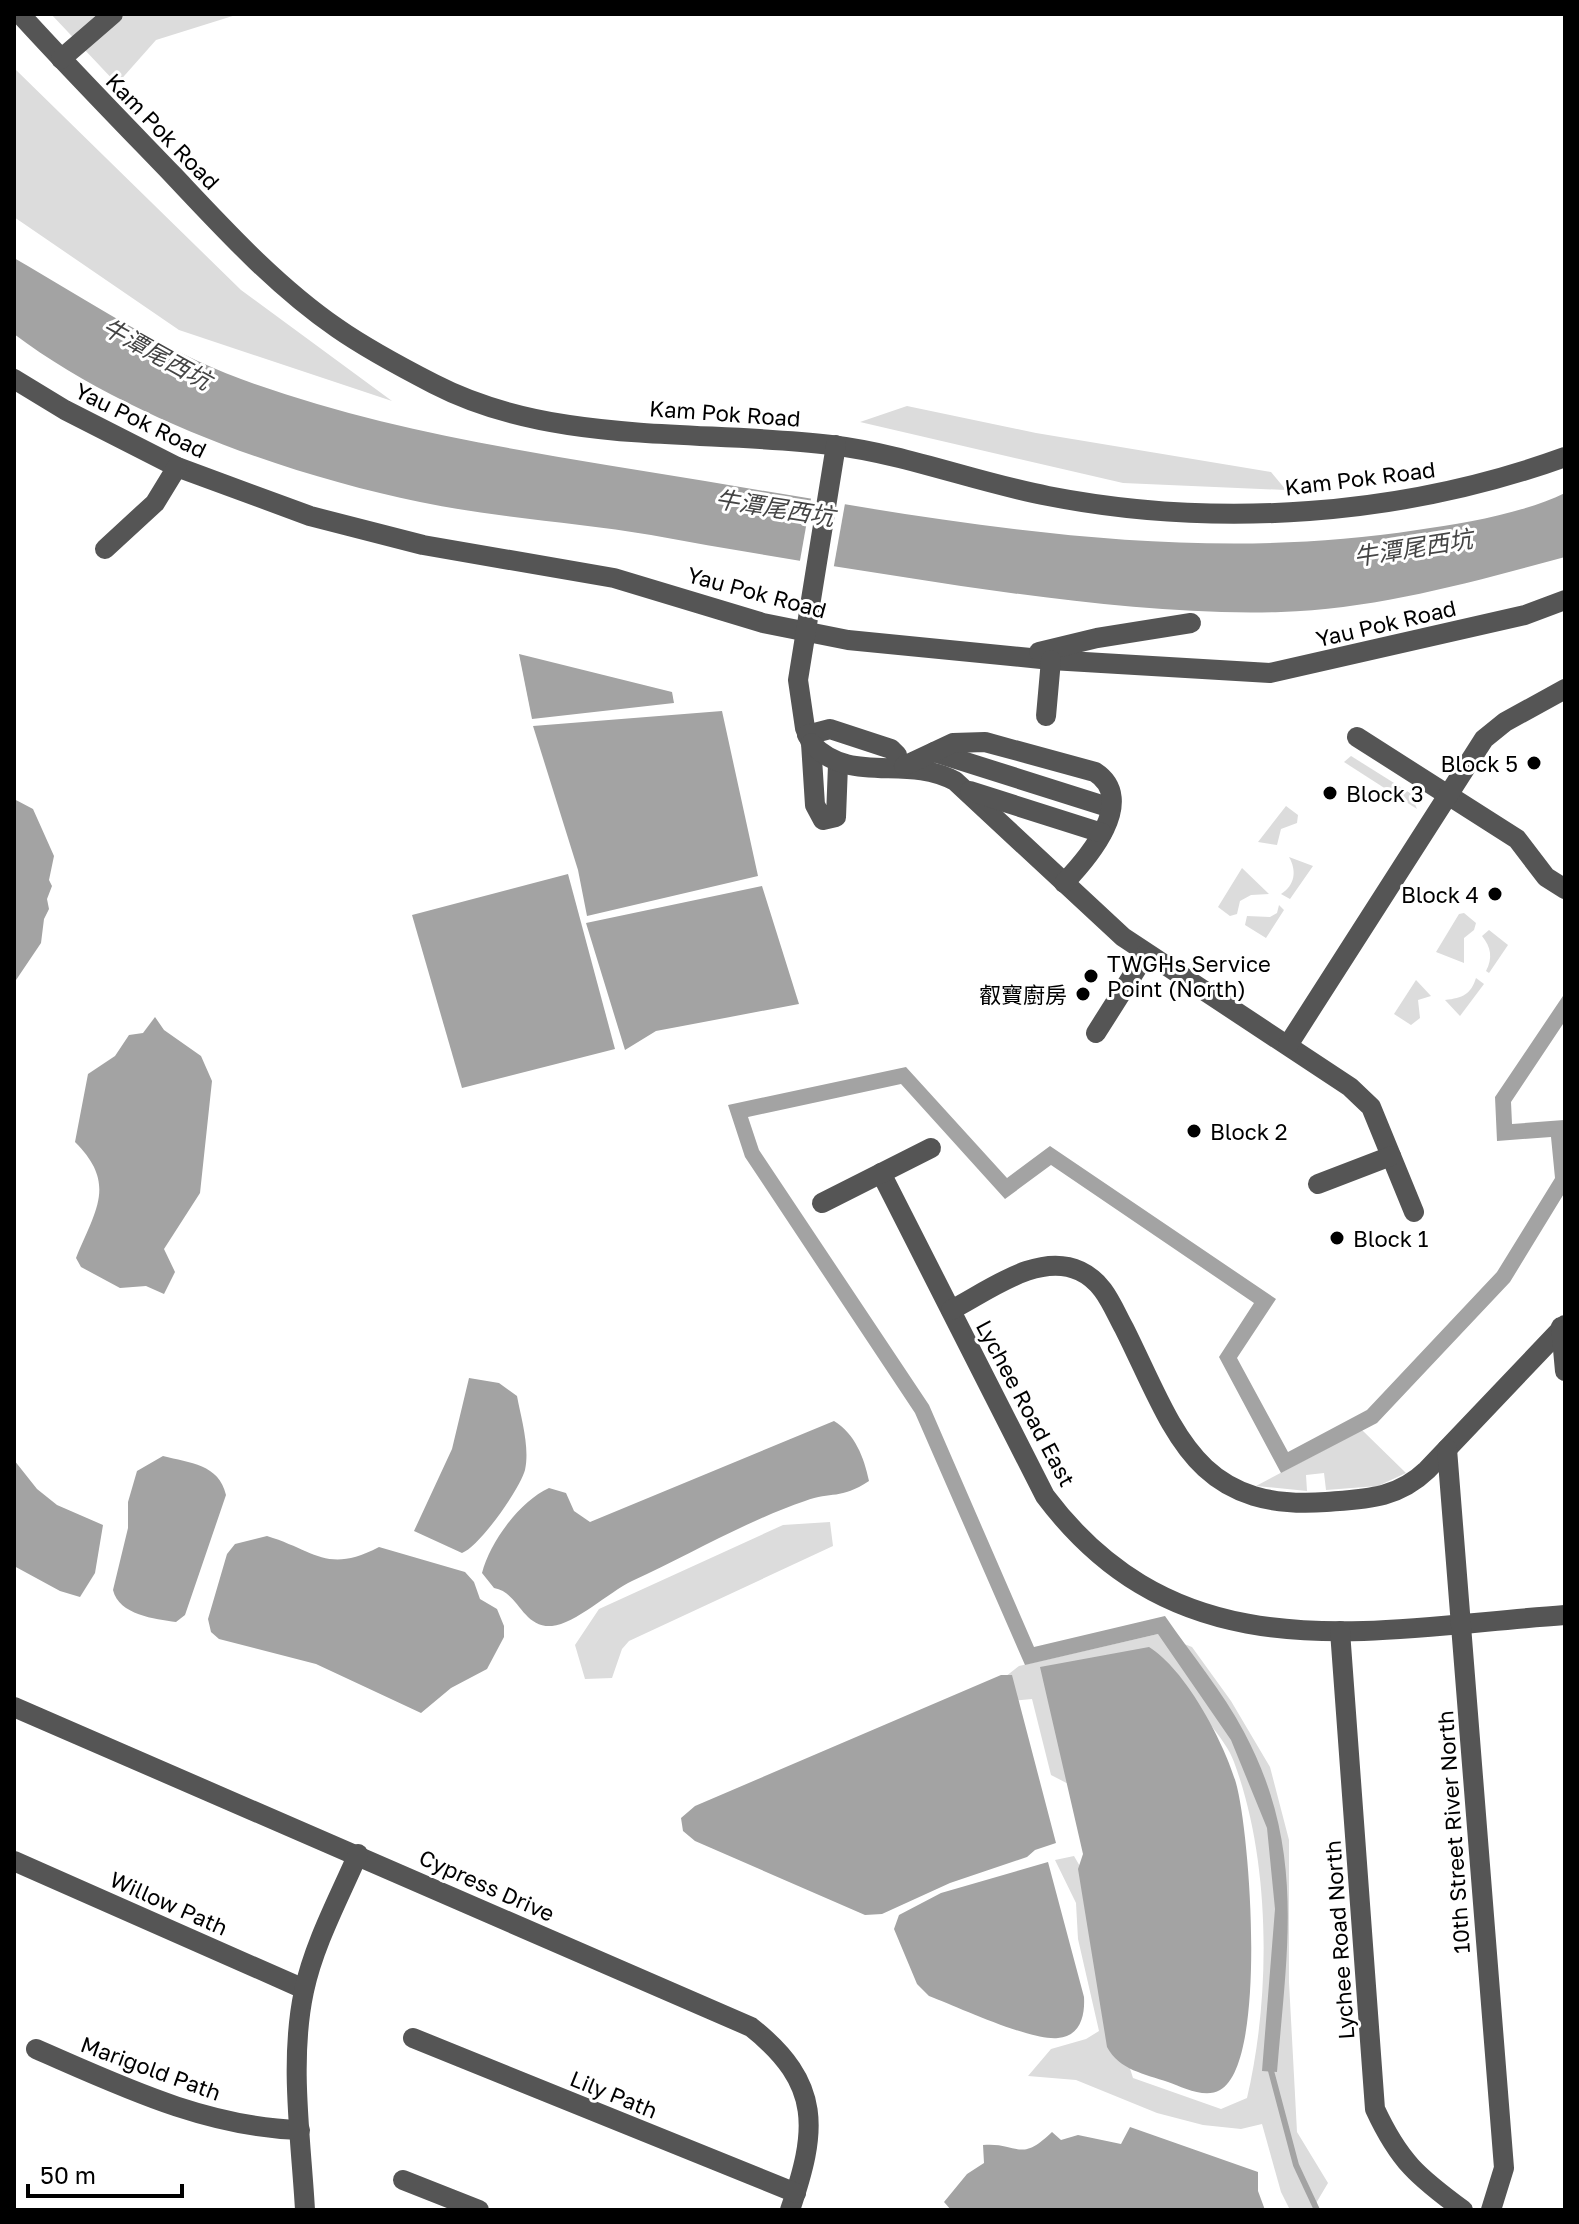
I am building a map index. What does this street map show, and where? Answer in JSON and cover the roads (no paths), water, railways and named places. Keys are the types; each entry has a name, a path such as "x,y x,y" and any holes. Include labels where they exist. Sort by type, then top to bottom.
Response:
{"street":[{"name":"Kam Pok Road","path":"20,14 228,233 289,289 337,328 438,386 491,406 570,425 836,445 1049,496 1151,508 1256,514 1338,508 1432,494 1501,479 1565,457"},
{"path":"61,59 113,14"},
{"name":"Yau Pok Road","path":"14,379 65,410 177,467 310,516 382,536 614,578 804,633 1051,660 1270,673 1525,615 1565,600"},
{"path":"836,445 798,680 809,739 815,805 823,820 836,817 840,807 838,765"},
{"path":"105,549 155,503 177,467"},
{"path":"1019,657 1097,638 1191,623"},
{"path":"1046,716 1051,660"},
{"path":"1288,1045 1484,739 1505,722 1565,689"},
{"path":"809,739 830,729 886,747 895,752 901,766"},
{"path":"1357,737 1517,839 1546,877 1565,889"},
{"path":"809,739 838,765 901,766 941,773 966,789 1064,883 1146,954 1350,1087 1371,1107 1414,1212"},
{"path":"901,766 953,743 985,742 1095,772 1106,780 1112,793 1111,808 1093,852 1064,883"},
{"path":"934,752 1111,808"},
{"path":"966,789 1102,833"},
{"path":"1096,1033 1146,954"},
{"path":"822,1203 931,1148"},
{"path":"1318,1184 1391,1156"},
{"name":"Lychee Road East","path":"881,1173 1045,1496 1063,1520 1106,1561 1155,1594 1210,1617 1268,1629 1340,1631 1565,1615"},
{"path":"951,1310 1034,1268 1065,1266 1080,1271 1105,1291 1186,1448 1215,1478 1252,1498 1293,1505 1380,1498 1417,1480 1563,1326"},
{"path":"1563,1326 1565,1371"},
{"name":"10th Street River North","path":"1447,1449 1504,2168 1491,2210"},
{"name":"Lychee Road North","path":"1340,1631 1375,2109 1389,2139 1413,2173 1463,2210"},
{"name":"Cypress Drive","path":"14,1707 751,2027 781,2054 802,2089 809,2115 810,2142 806,2168 793,2202"},
{"path":"305,2210 298,2040 304,1989 358,1854"},
{"name":"Willow Path","path":"14,1861 304,1989"},
{"name":"Lily Path","path":"413,2038 793,2202"},
{"name":"Marigold Path","path":"36,2049 150,2099 230,2122 300,2130"},
{"path":"403,2180 479,2210"}],"water":[{"name":"牛潭尾西坑","path":"14,258 154,339 211,367 298,398 471,441 882,510 1060,534 1149,541 1238,543 1328,540 1417,530 1511,512 1565,493 1565,557 1424,593 1353,606 1281,612 1200,611 1080,602 961,586 420,502 316,476 208,439 155,416 57,364 14,334"},
{"path":"519,654 672,692 674,703 532,719"},
{"path":"722,711 758,876 587,916 578,870 533,726"},
{"path":"14,799 33,809 54,856 49,880 52,886 47,899 49,909 44,919 41,943 14,983"},
{"path":"568,874 615,1049 462,1088 412,915"},
{"path":"762,886 799,1004 656,1031 625,1050 586,923"},
{"path":"1565,993 1565,1021 1511,1102 1512,1124 1564,1120 1565,1192 1510,1282 1377,1423 1281,1473 1219,1357 1254,1303 1051,1165 1005,1199 901,1084 748,1117 759,1150 929,1405 1034,1647 1165,1616 1236,1717 1264,1775 1277,1817 1288,1899 1277,2072 1262,2071 1275,1909 1267,1828 1231,1740 1158,1634 1025,1665 915,1413 745,1157 728,1105 906,1067 1007,1178 1050,1146 1276,1299 1237,1358 1288,1452 1367,1410 1497,1272 1555,1178 1551,1137 1497,1141 1495,1097"},
{"path":"155,1017 164,1030 201,1056 212,1081 200,1193 164,1249 175,1272 164,1294 146,1286 120,1288 81,1267 76,1258 99,1197 96,1171 75,1142 88,1074 115,1056 129,1035 143,1033"},
{"path":"469,1378 499,1383 517,1396 526,1461 522,1479 507,1503 488,1529 462,1553 414,1531 452,1449"},
{"path":"834,1421 848,1432 858,1447 869,1481 851,1491 814,1498 739,1528 632,1581 571,1620 552,1626 534,1621 509,1596 494,1588 482,1573 492,1548 517,1512 549,1488 566,1493 574,1511 590,1522"},
{"path":"163,1456 202,1466 217,1477 226,1495 185,1615 176,1622 130,1610 122,1605 113,1590 128,1528 128,1502 137,1471"},
{"path":"14,1460 37,1489 57,1505 103,1525 95,1573 80,1597 60,1591 14,1566"},
{"path":"267,1536 322,1557 346,1559 379,1547 465,1572 474,1582 480,1599 497,1609 504,1626 504,1637 487,1669 451,1688 421,1713 316,1664 219,1639 211,1632 208,1619 227,1554 235,1544"},
{"path":"1149,1647 1177,1672 1202,1708 1230,1766 1241,1809 1250,1895 1251,1945 1245,2038 1235,2071 1220,2090 1208,2093 1133,2070 1118,2061 1107,2047 1078,1869 1083,1854 1040,1667"},
{"path":"1001,1675 1012,1675 1056,1843 1035,1850 1027,1857 950,1883 882,1914 865,1915 695,1841 683,1831 681,1818 695,1806"},
{"path":"1048,1862 1084,1997 1084,2011 1077,2029 1066,2036 1046,2038 994,2022 929,1996 917,1984 894,1929 899,1915 941,1893"},
{"path":"1130,2127 1258,2172 1258,2191 1265,2210 951,2210 944,2202 967,2174 984,2163 983,2145 1025,2149 1041,2142 1052,2132 1061,2140 1078,2135 1121,2144"}],"waterway":[{"path":"1270,2067 1296,2165 1317,2210"}],"place":[{"name":"Block 5","path":"1534,763"},
{"name":"Block 3","path":"1330,793"},
{"name":"Block 4","path":"1495,894"},
{"name":"TWGHs Service Point (North)","path":"1091,976"},
{"name":"叡寶廚房","path":"1083,994"},
{"name":"Block 2","path":"1194,1131"},
{"name":"Block 1","path":"1337,1238"}]}
